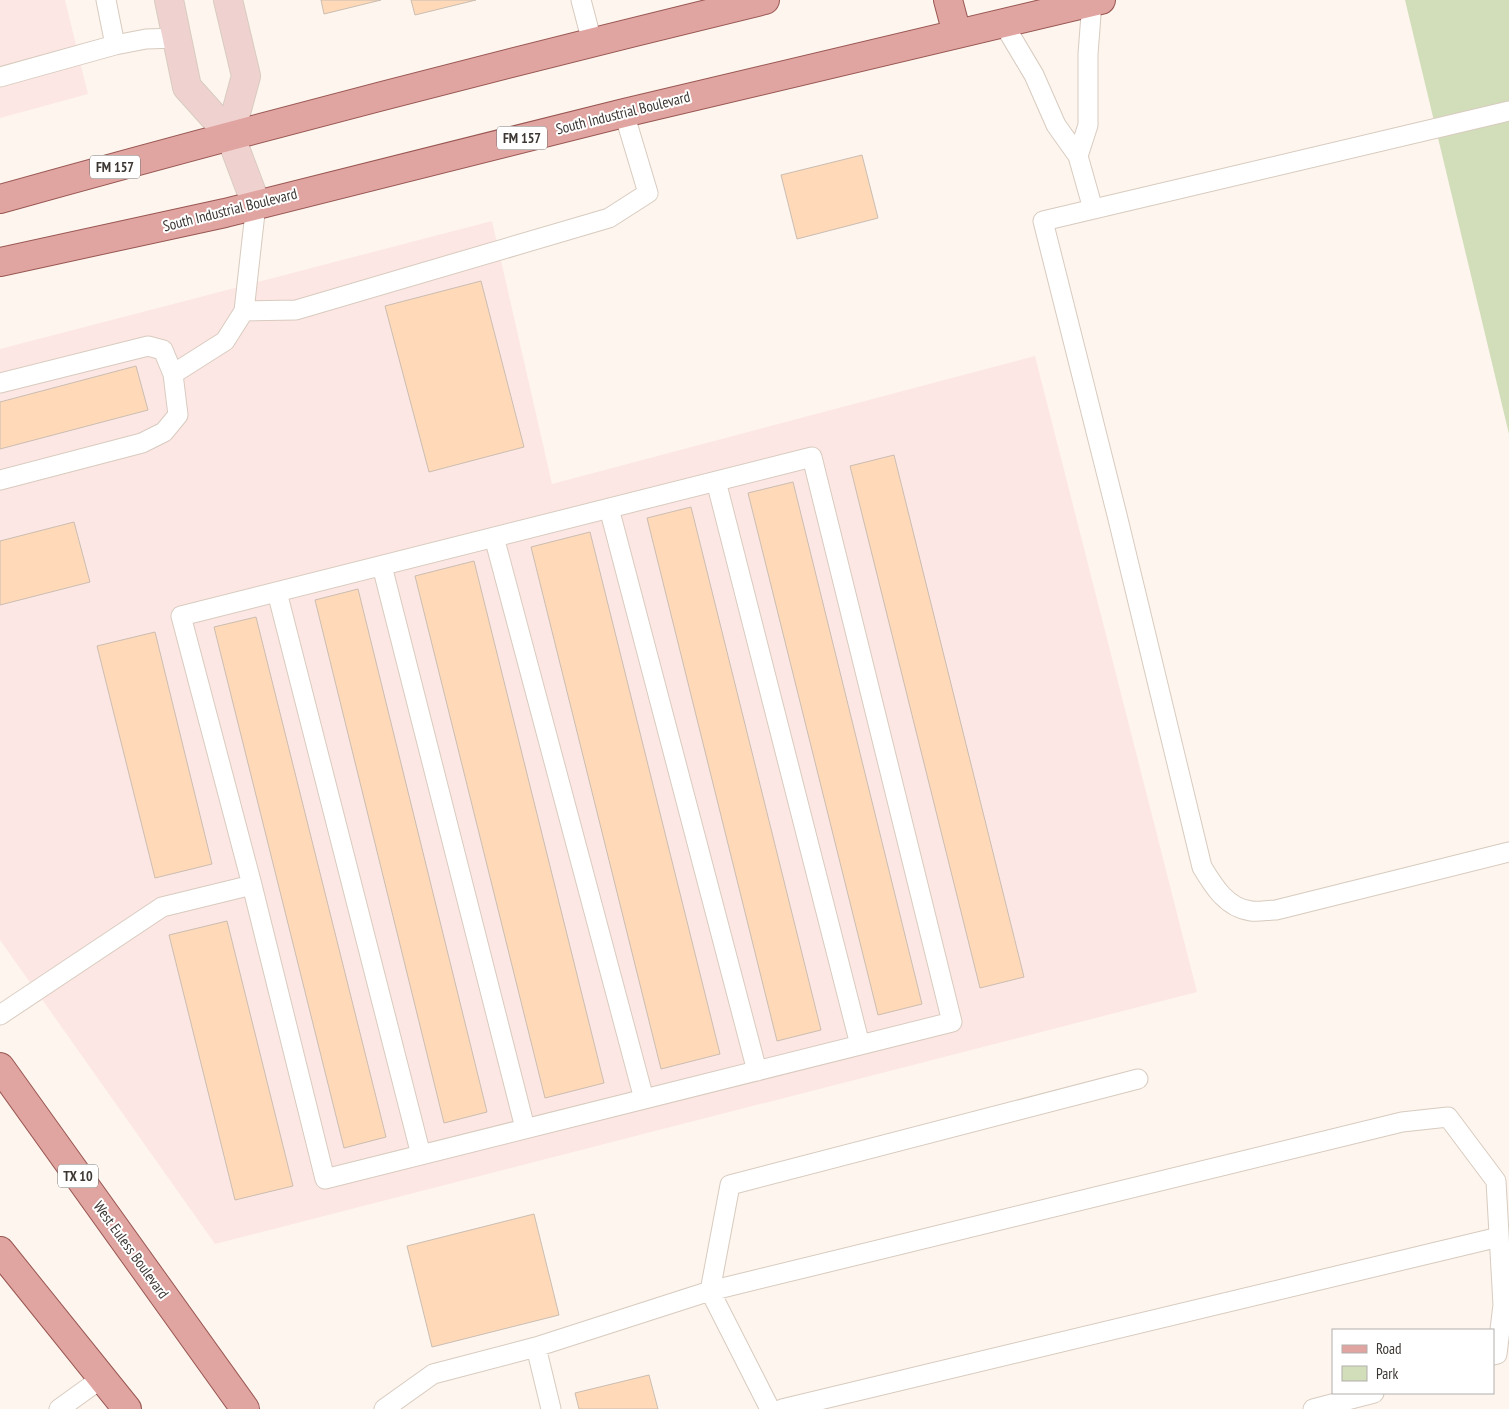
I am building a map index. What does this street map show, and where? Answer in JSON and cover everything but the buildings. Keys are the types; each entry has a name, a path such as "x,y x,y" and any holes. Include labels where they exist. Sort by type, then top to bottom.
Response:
{"main road":[{"name":"FM 157","path":"0,199 230,135 592,42 765,0"},
{"path":"948,0 957,34"},
{"name":"South Industrial Boulevard","path":"0,262 225,213 624,113 1096,1"},
{"name":"West Euless Boulevard","path":"0,1067 245,1409"},
{"path":"0,1251 127,1409"}],"street":[{"path":"169,0 187,87 230,135 256,204"},
{"path":"228,0 246,76 230,135"}],"lane":[{"path":"106,0 115,45"},
{"path":"581,0 592,42"},
{"path":"1078,156 1088,125 1088,54 1096,1"},
{"path":"1003,23 1034,75 1056,125 1078,156 1093,209"},
{"path":"0,77 115,45 146,39 177,38"},
{"path":"1509,111 1043,221 1118,515 1202,867 1217,891 1232,904 1251,911 1276,910 1509,852"},
{"path":"244,311 296,310 609,218 648,194 624,113"},
{"path":"173,374 226,341 244,311 256,204"},
{"path":"0,383 148,346 163,350 173,374 178,415 164,432 142,443 0,480"},
{"path":"812,457 952,1022 324,1179 252,885 181,616 610,508 812,457"},
{"path":"716,482 860,1045"},
{"path":"610,508 757,1071"},
{"path":"494,537 644,1099"},
{"path":"382,566 525,1128"},
{"path":"277,592 421,1155"},
{"path":"0,1015 162,907 252,885"},
{"path":"770,1409 710,1291 730,1185 1138,1079"},
{"path":"384,1409 433,1374 536,1346 710,1291 1402,1122 1448,1117 1496,1181 1503,1306 1497,1354 1494,1355"},
{"path":"782,1409 1499,1237"},
{"path":"536,1346 551,1409"},
{"path":"59,1409 102,1378"},
{"path":"1313,1409 1370,1394"}],"shaded area":[{"path":"0,0 65,0 88,94 0,118"},
{"path":"492,221 552,484 1035,356 1197,992 215,1244 0,940 0,349"}],"green space":[{"path":"1405,0 1509,0 1509,434"}]}
